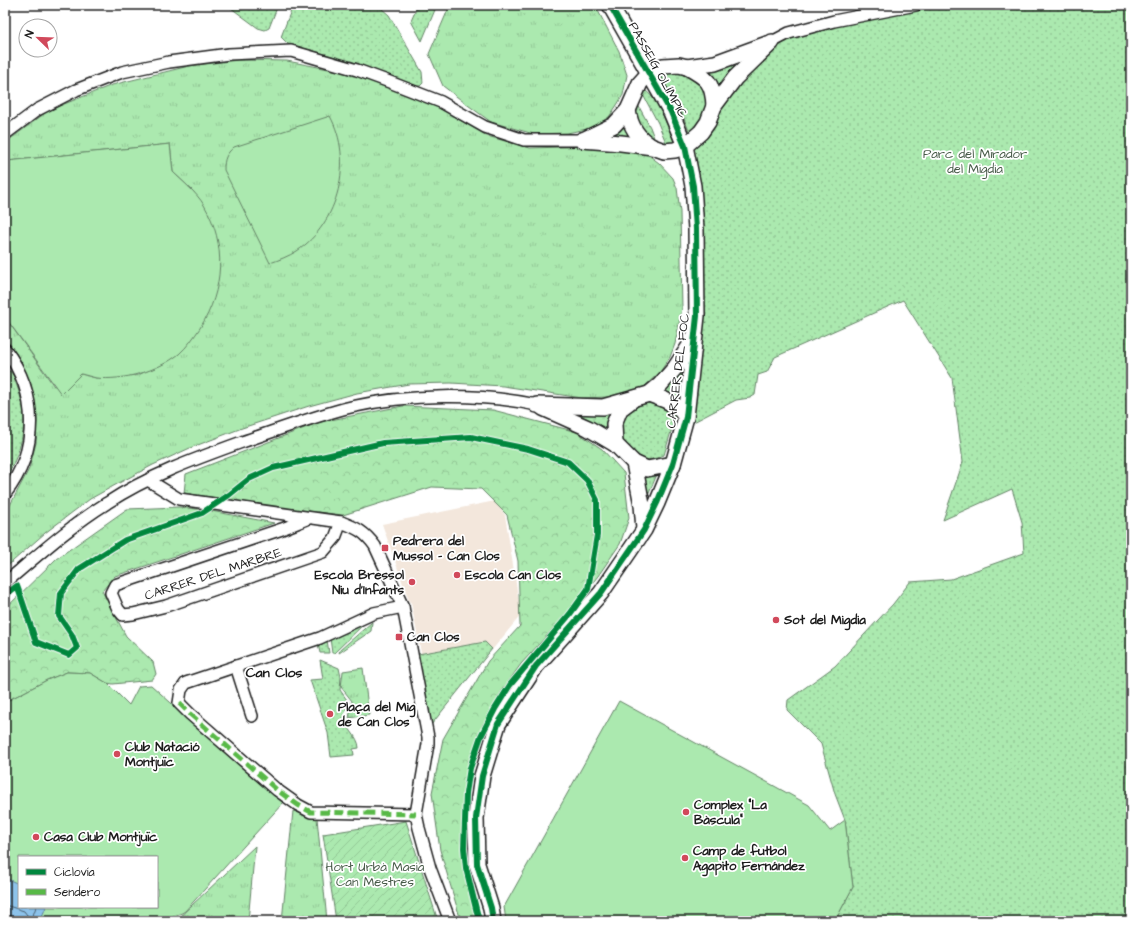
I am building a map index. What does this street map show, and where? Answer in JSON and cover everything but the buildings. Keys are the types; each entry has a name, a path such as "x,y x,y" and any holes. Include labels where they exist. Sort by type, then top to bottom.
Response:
{"street":[{"name":"PASSEIG OLÍMPIC","path":"610,5 671,112 685,146"},
{"path":"687,67 715,63 772,42 789,33 834,21 916,5"},
{"path":"5,134 36,110 76,90 122,72 169,62 229,54 291,51 379,78 441,102 485,127 524,140 582,140 675,150 685,146 701,132 708,122 714,106 735,78 772,42"},
{"path":"582,140 614,125 628,110 640,83 649,73 663,66 678,65 687,67 708,80 714,93 714,106"},
{"path":"628,110 629,118 636,133 644,142 653,147"},
{"name":"CARRER DEL FOC","path":"493,921 491,908 477,864 476,818 482,776 498,724 536,666 601,594 644,530 673,464 686,417 696,329 696,229 694,186 685,146"},
{"path":"5,584 66,531 107,502 173,468 229,447 297,423 352,407 399,399 469,396 537,405 603,407 649,394 660,386 675,368 689,347 696,329"},
{"path":"5,350 19,370 26,390 31,414 30,436 22,466 13,484 5,494"},
{"path":"649,394 678,407 686,417"},
{"path":"615,444 614,424 620,409 633,399"},
{"path":"537,405 588,428 615,444 634,463 647,469 673,464"},
{"path":"634,463 641,499 644,530"},
{"path":"148,480 179,499 341,522 358,528 371,540 402,607 428,736 428,744 416,814 418,828 430,868 450,921"},
{"name":"CARRER DEL MARBRE","path":"310,517 282,529 114,585 111,593 114,602 123,615 133,614 166,606 213,591 324,552 335,538 341,522"},
{"path":"402,607 374,612 320,638 186,683 181,690 179,702 190,714 277,790 311,812 416,814"},
{"path":"236,666 252,716"}],"shaded area":[{"name":"Escola Can Clos","path":"495,501 505,515 521,615 492,650 485,642 421,653 411,603 382,524"}],"green space":[{"path":"227,5 278,5 269,28 265,30 258,28"},
{"path":"293,5 374,5 381,8 389,15 422,72 423,83 420,86 416,86 351,61 288,44 281,37"},
{"path":"418,5 437,5 422,41 411,21"},
{"path":"450,5 595,5 619,51 627,75 623,95 609,117 592,128 567,133 534,134 491,122 443,86 429,54"},
{"name":"Parc del Mirador del Migdia","path":"916,5 1131,5 1131,921 835,921 853,887 845,820 835,794 821,744 787,710 788,700 835,666 893,604 910,582 951,579 1024,553 1022,522 1012,489 943,520 963,462 952,378 903,300 775,357 767,372 758,375 755,395 750,398 736,400 684,427 696,329 685,146 772,42"},
{"path":"746,58 718,93 705,70"},
{"path":"238,60 287,61 344,72 387,85 427,101 487,136 530,148 598,146 646,153 659,163 673,178 677,188 680,212 682,308 675,344 670,357 660,372 644,387 629,393 608,397 582,398 503,386 451,383 409,384 357,393 309,406 242,428 190,448 119,483 90,499 45,533 5,568 5,512 29,469 36,443 37,418 32,395 21,361 5,338 5,317 54,386 81,374 96,378 138,375 179,354 194,192 173,172 170,144 7,161 5,159 5,143 49,110 112,85 189,66"},
{"path":"676,70 694,75 710,97 705,118 690,133 680,109 661,77 661,75"},
{"path":"644,90 649,93 657,105 672,136 674,141 673,143 667,145 658,123 642,93"},
{"path":"637,103 650,127 656,143 642,133 635,111"},
{"path":"330,116 337,133 341,152 341,171 338,190 332,208 323,224 311,239 294,253 270,263 224,170 226,157 234,147"},
{"path":"626,119 634,139 602,137"},
{"path":"170,144 173,172 201,200 211,220 216,235 220,267 218,283 208,313 193,338 179,354 171,360 140,374 117,378 96,378 81,374 61,394 5,317 5,170 10,168 7,161"},
{"path":"686,359 684,382 679,403 659,391"},
{"path":"5,369 11,372 14,377 21,400 24,423 22,440 13,464 5,479"},
{"path":"644,400 665,404 676,415 664,455 649,460 640,458 632,453 622,441 620,436 622,421 628,410 635,404"},
{"path":"403,406 493,410 577,432 602,449 624,473 629,518 620,544 598,576 577,602 521,664 503,689 483,725 471,756 466,777 461,840 463,866 477,921 461,921 440,850 432,793 443,739 488,661 520,626 518,561 507,515 481,489 432,487 343,515 290,509 184,493 186,474 320,422"},
{"path":"555,408 616,409 611,436"},
{"path":"658,472 644,505 641,476"},
{"path":"179,507 206,510 274,523 115,576 102,591 126,636 153,662 156,674 152,680 113,684 107,683 90,673 67,672 47,680 9,700 5,700 5,609 56,559 127,509"},
{"path":"366,622 334,653 332,653 330,638"},
{"path":"372,622 371,631 339,653 340,650"},
{"path":"327,640 329,653 320,653 318,644"},
{"path":"485,642 492,649 431,725 418,654"},
{"path":"320,660 339,668 341,677 340,690 349,703 344,719 357,739 359,748 353,749 354,755 331,757 328,733 310,680 323,679"},
{"path":"363,668 369,715 349,718 352,701 341,687 343,671"},
{"name":"Club Natació Montjuïc","path":"67,672 90,673 107,683 129,705 139,686 151,685 283,803 182,913 159,921 5,921 5,700 9,700 47,680"},
{"name":"Complex \"La Bàscula\"","path":"619,701 809,805 830,831 845,820 853,887 835,921 506,921 504,907"},
{"path":"293,811 317,818 327,921 282,921"},
{"name":"Hort Urbà Masia Can Mestres","path":"406,821 438,921 336,921 323,834"},
{"path":"255,846 248,921 175,921"}],"water":[{"path":"5,878 18,884 18,908 46,908 40,921 24,921 5,914"}],"marked path":[{"path":"179,703 277,790 311,812 416,814"}],"cycle path":[{"path":"493,921 491,908 477,864 476,818 482,776 498,724 536,666 601,593 644,530 673,464 686,417 697,316 696,229 693,186 685,146 671,112 610,5"},
{"path":"5,595 17,586 36,642 69,655 77,648 72,635 59,616 61,593 79,569 125,540 202,513 229,495 249,479 273,468 383,443 471,437 528,449 568,462 587,480 597,500 597,535 588,589 570,614 510,685 481,736 470,768 466,793 464,848 466,868 479,921"}],"place":[{"name":"Pedrera del Mussol - Can Clos","path":"385,548"},
{"name":"Escola Can Clos","path":"457,575"},
{"name":"Escola Bressol Niu d'Infants","path":"412,582"},
{"name":"Sot del Migdia","path":"776,620"},
{"name":"Can Clos","path":"399,637"},
{"name":"Plaça del Mig de Can Clos","path":"330,714"},
{"name":"Club Natació Montjuïc","path":"117,754"},
{"name":"Complex \"La Bàscula\"","path":"686,812"},
{"name":"Casa Club Montjuïc","path":"36,837"},
{"name":"Camp de futbol Agapito Fernández","path":"685,858"}],"district":[{"name":"Can Clos","path":"274,673"}]}
